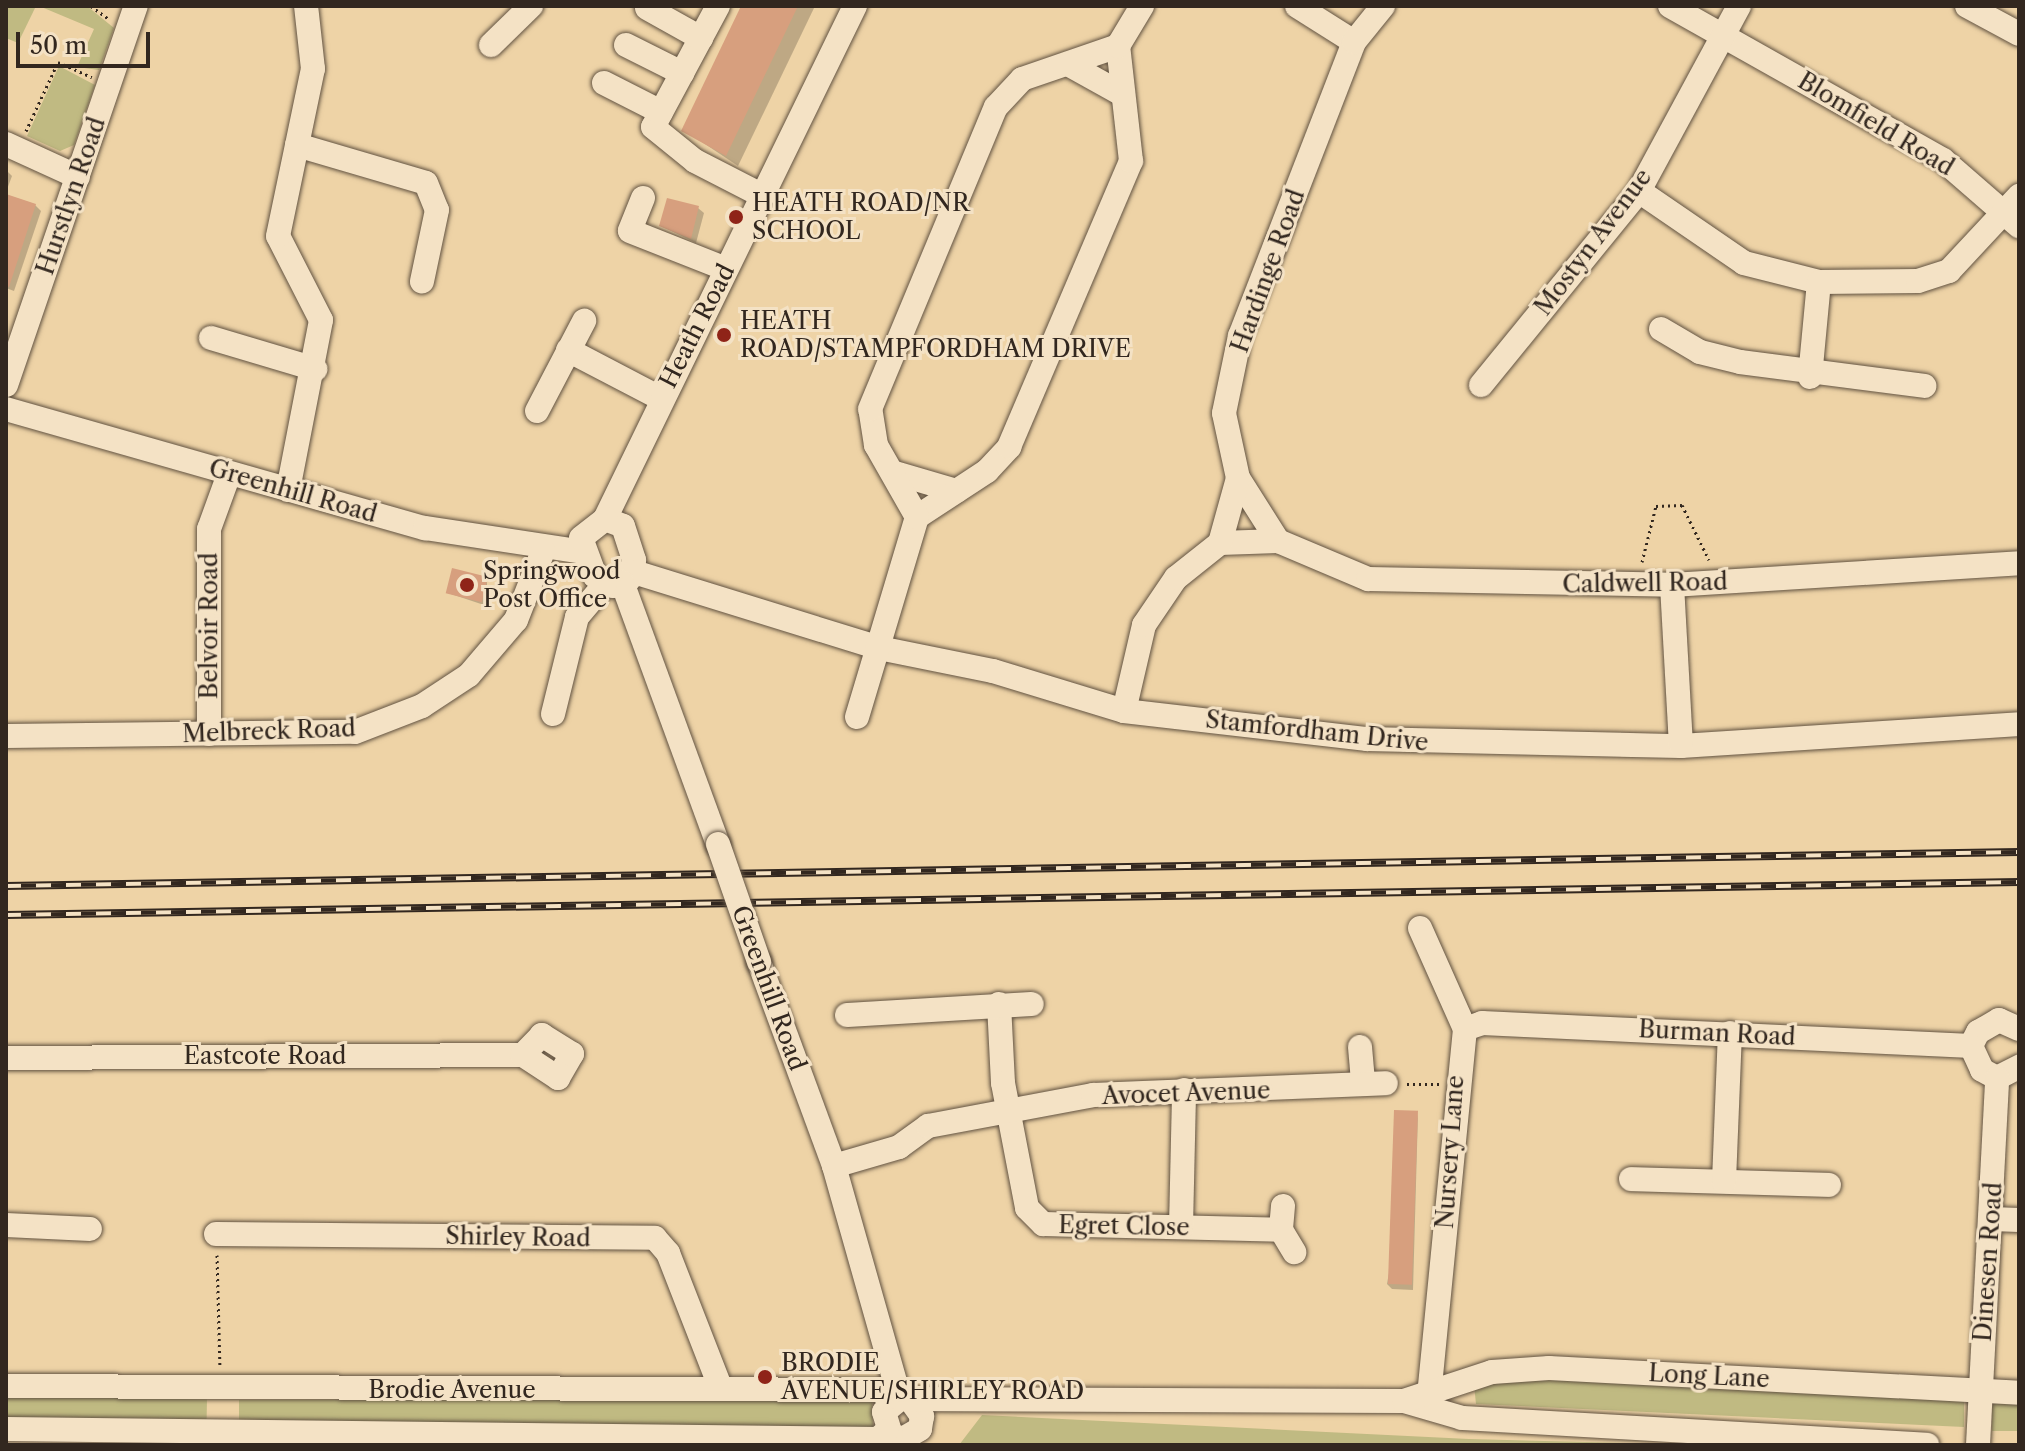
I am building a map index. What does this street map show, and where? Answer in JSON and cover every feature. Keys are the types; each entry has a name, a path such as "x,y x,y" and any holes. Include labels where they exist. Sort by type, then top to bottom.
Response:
{"street":[{"name":"Hurstlyn Road","path":"6,385 136,6"},
{"path":"288,490 315,369 321,320 278,236 313,69 306,6"},
{"path":"491,45 531,6"},
{"path":"718,6 653,127 695,161 763,196"},
{"name":"Heath Road","path":"584,552 584,530 605,519 660,398 855,6"},
{"path":"857,717 917,517 956,491 1009,447 1131,161 1118,46 1142,6"},
{"path":"1297,6 1354,42"},
{"name":"Hardinge Road","path":"1220,543 1238,478 1224,413 1240,336 1354,42 1383,6"},
{"path":"1670,6 1722,35"},
{"name":"Mostyn Avenue","path":"1481,385 1639,191 1739,6"},
{"path":"1967,6 2019,34"},
{"path":"647,8 701,38"},
{"name":"Blomfield Road","path":"1722,35 1943,160 2014,211"},
{"path":"626,45 682,73"},
{"path":"917,517 895,473 876,445 870,409 996,107 1022,79 1118,46"},
{"path":"1068,64 1122,94"},
{"path":"604,83 661,112"},
{"path":"297,145 426,183 437,210 422,281"},
{"path":"12,147 78,177"},
{"path":"1639,191 1744,263 1819,282 1918,281 1949,271 2014,211"},
{"path":"643,198 630,231 726,269"},
{"path":"1810,377 1819,282"},
{"path":"537,411 584,321"},
{"path":"1661,329 1700,352 1810,377 1924,386"},
{"path":"211,338 315,369"},
{"path":"568,350 660,398"},
{"name":"Greenhill Road","path":"6,409 288,490 543,551 584,552"},
{"path":"895,473 956,491"},
{"name":"Belvoir Road","path":"209,734 209,529 229,474"},
{"path":"1238,478 1278,541"},
{"path":"553,714 577,617 621,580 623,526 605,519"},
{"name":"Caldwell Road","path":"1220,543 1278,541 1368,579 1672,585 2019,563"},
{"path":"1124,711 1144,625 1176,578 1220,543"},
{"name":"Melbreck Road","path":"6,736 355,732 422,706 469,675 516,620 543,551"},
{"path":"584,552 621,580"},
{"name":"Greenhill Road","path":"621,580 834,1166 901,1400 922,1416 904,1436"},
{"name":"Stamfordham Drive","path":"621,580 879,648 993,671 1124,711 1382,740 1681,746 2019,724"},
{"path":"1672,585 1681,746"},
{"path":"1420,928 1465,1029"},
{"path":"999,1004 1010,1108"},
{"path":"847,1015 900,1006 1032,1004"},
{"path":"2019,1029 1999,1020 1978,1032 1971,1046 1982,1070 1997,1078 2019,1067"},
{"name":"Burman Road","path":"1465,1029 1482,1023 1971,1046"},
{"name":"Nursery Lane","path":"1430,1387 1455,1085 1465,1029"},
{"path":"1724,1181 1730,1033"},
{"path":"1360,1047 1374,1084"},
{"name":"Eastcote Road","path":"6,1058 523,1055"},
{"name":"Dinesen Road","path":"1978,1445 1997,1078"},
{"name":"Avocet Avenue","path":"834,1166 899,1147 928,1126 1010,1108 1184,1090 1374,1084"},
{"path":"1181,1227 1184,1090"},
{"name":"Egret Close","path":"1010,1108 1027,1208 1043,1224 1181,1227 1282,1218 1294,1252"},
{"path":"1631,1179 1829,1185"},
{"path":"1992,1219 2019,1220"},
{"path":"6,1225 90,1229"},
{"name":"Shirley Road","path":"216,1234 655,1238 668,1253 721,1389"},
{"name":"Long Lane","path":"1404,1401 1430,1387 1549,1368 2019,1393"},
{"name":"Brodie Avenue","path":"6,1386 221,1391 879,1390 901,1400"},
{"path":"220,1434 221,1391"},
{"path":"901,1400 884,1412 904,1436"},
{"name":"Long Lane","path":"901,1400 984,1403 1404,1401 1462,1418 1927,1445"},
{"name":"Long Lane","path":"904,1436 984,1403"},
{"name":"Brodie Avenue","path":"6,1429 220,1434 878,1439 904,1436"}],"path":[{"path":"12,147 58,62 110,85"},
{"path":"1636,585 1656,506 1682,505 1720,582"},
{"path":"1374,1084 1455,1085"},
{"path":"216,1234 221,1391"}],"shaded area":[{"path":"6,6 36,6 18,43 6,38"},
{"path":"39,6 87,6 114,28 99,70 77,67 94,29"},
{"path":"59,66 95,85 74,145 60,151 27,136"},
{"path":"1565,1376 1964,1399 1964,1427 1476,1404 1474,1385"},
{"path":"6,1396 207,1400 207,1423 6,1419"},
{"path":"872,1397 873,1428 239,1425 239,1400"},
{"path":"1992,1401 2019,1401 2019,1431 1992,1431"},
{"path":"982,1415 1469,1439 1709,1445 959,1445"}],"building":[{"path":"741,6 798,6 726,156 681,131"},
{"path":"6,194 36,204 9,287 6,286"},
{"path":"667,198 699,206 691,239 659,226"},
{"name":"Springwood Post Office","path":"452,568 488,577 482,602 446,593"},
{"path":"1394,1110 1418,1111 1412,1285 1388,1284"}],"railway":[{"path":"6,886 2019,852"},
{"path":"6,915 2019,882"}],"place":[{"name":"HEATH ROAD/NR SCHOOL","path":"736,217"},
{"name":"HEATH ROAD/STAMPFORDHAM DRIVE","path":"724,335"},
{"name":"Springwood Post Office","path":"467,585"},
{"name":"BRODIE AVENUE/SHIRLEY ROAD","path":"765,1377"}]}
